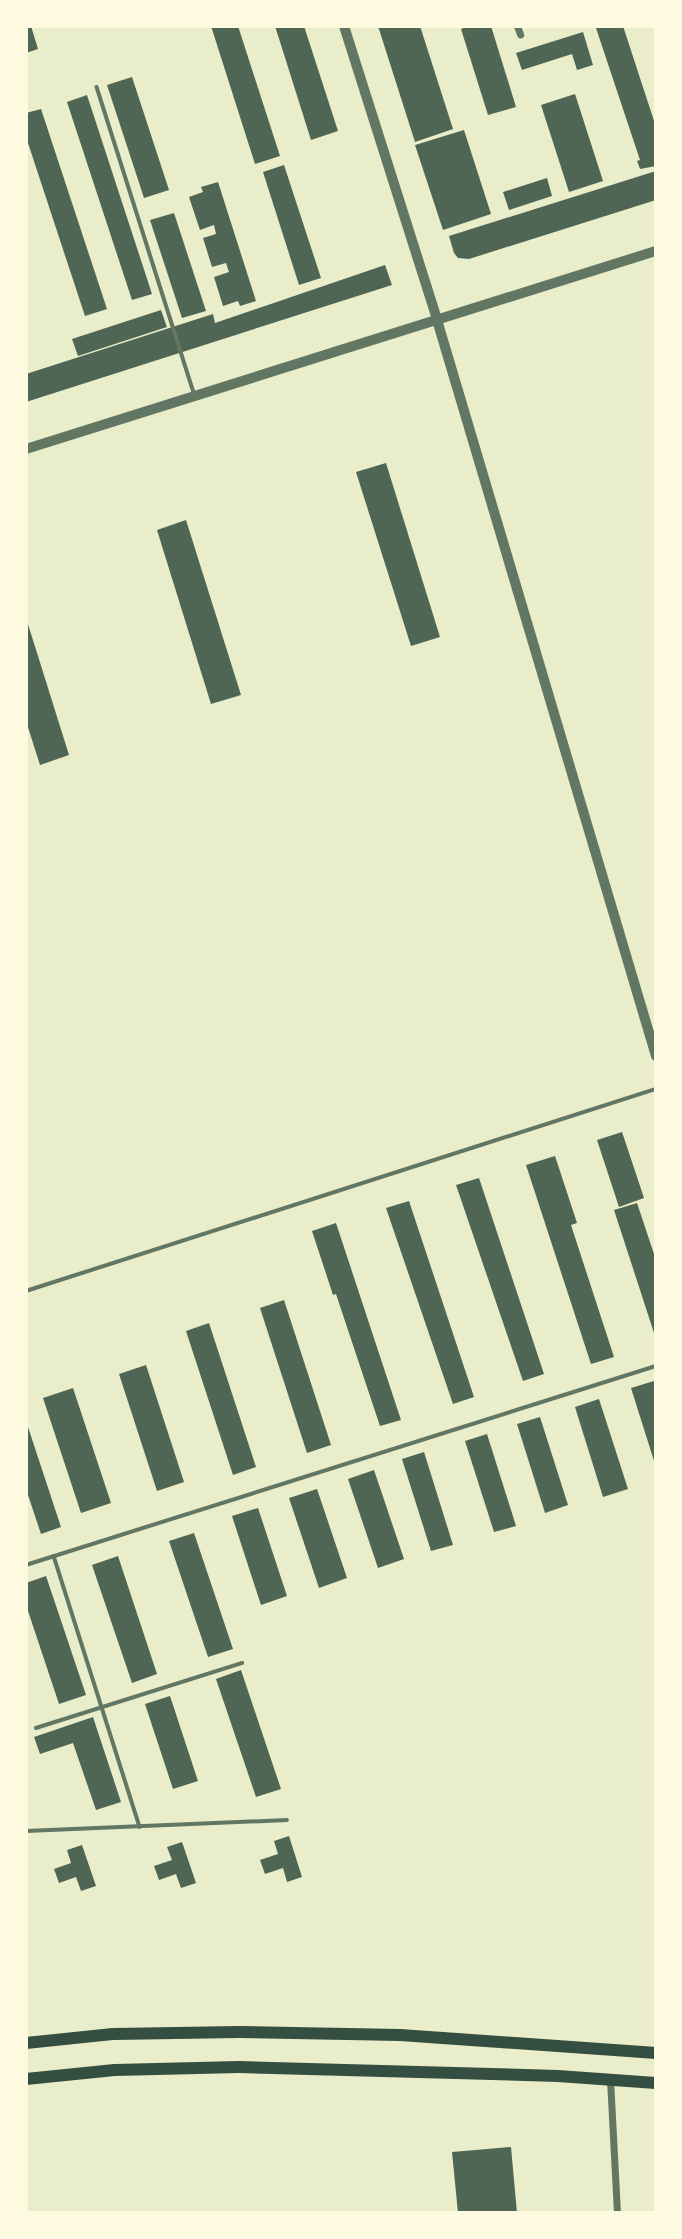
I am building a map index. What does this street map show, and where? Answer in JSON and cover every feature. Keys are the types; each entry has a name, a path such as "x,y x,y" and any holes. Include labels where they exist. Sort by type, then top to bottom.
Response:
{"main road":[{"path":"26,2043 113,2035 252,2032 400,2035 656,2053"},
{"path":"26,2079 116,2070 239,2067 610,2079 656,2083"}],"street":[{"path":"344,26 437,320 656,1056"},
{"path":"26,449 656,251"},
{"path":"610,2079 617,2213"}],"lane":[{"path":"97,87 195,396"},
{"path":"26,1291 656,1089"},
{"path":"26,1565 656,1366"},
{"path":"54,1556 140,1827"},
{"path":"36,1728 242,1663"},
{"path":"26,1831 287,1820"}],"building":[{"path":"26,26 31,26 38,49 26,53"},
{"path":"211,26 238,26 280,156 255,164"},
{"path":"275,26 304,26 338,131 311,140"},
{"path":"378,26 420,26 453,129 415,142"},
{"path":"469,26 491,26 516,107 488,115 461,29"},
{"path":"623,26 656,127 656,166 640,169 637,161 640,160 596,28"},
{"path":"583,32 593,65 577,70 572,54 522,70 516,53"},
{"path":"132,77 169,190 144,198 107,85"},
{"path":"575,94 603,181 569,192 541,105"},
{"path":"87,95 152,294 132,300 67,102"},
{"path":"41,109 107,309 85,316 26,137 26,113"},
{"path":"464,130 491,214 443,230 415,145"},
{"path":"284,165 321,278 299,285 263,172"},
{"path":"656,171 656,200 469,259 458,258 454,253 449,236"},
{"path":"547,178 552,196 509,210 503,192"},
{"path":"218,182 256,301 240,306 238,301 223,306 214,277 229,272 226,263 212,267 203,238 216,234 214,225 200,230 189,197 203,192 201,187"},
{"path":"174,213 206,311 182,318 150,220"},
{"path":"385,265 392,285 26,402 26,374 213,314 215,323"},
{"path":"161,310 167,327 78,356 72,339"},
{"path":"386,463 440,637 411,646 356,472"},
{"path":"186,520 241,695 211,704 157,530"},
{"path":"27,621 69,755 40,765 26,721"},
{"path":"622,1132 644,1198 619,1207 597,1140"},
{"path":"555,1156 577,1223 571,1225 614,1357 591,1364 526,1165"},
{"path":"479,1178 544,1374 523,1381 456,1185"},
{"path":"409,1201 474,1397 453,1404 386,1208"},
{"path":"637,1203 656,1260 655,1336 614,1210"},
{"path":"336,1223 401,1420 380,1426 312,1231"},
{"path":"284,1300 331,1445 307,1453 260,1308"},
{"path":"209,1323 256,1467 233,1475 186,1331"},
{"path":"146,1365 184,1482 157,1491 119,1374"},
{"path":"654,1381 656,1386 655,1464 631,1388"},
{"path":"73,1388 111,1503 81,1513 43,1398"},
{"path":"599,1399 628,1489 603,1497 575,1407"},
{"path":"540,1417 568,1505 545,1513 517,1424"},
{"path":"27,1424 61,1527 41,1534 26,1489"},
{"path":"487,1434 516,1526 494,1532 465,1441"},
{"path":"424,1452 453,1545 431,1551 402,1459"},
{"path":"374,1470 404,1559 378,1568 348,1479"},
{"path":"317,1489 347,1578 319,1588 289,1498"},
{"path":"258,1508 287,1596 261,1605 232,1516"},
{"path":"194,1533 233,1649 208,1657 169,1541"},
{"path":"118,1556 157,1674 132,1683 92,1565"},
{"path":"46,1576 86,1695 59,1704 26,1605 26,1583"},
{"path":"241,1670 281,1789 256,1797 216,1679"},
{"path":"170,1696 198,1781 173,1789 145,1704"},
{"path":"93,1717 121,1802 96,1810 73,1743 40,1754 34,1737"},
{"path":"289,1836 302,1877 287,1882 283,1868 265,1874 260,1860 278,1854 274,1841"},
{"path":"182,1842 196,1883 181,1888 176,1874 159,1880 154,1866 172,1860 167,1847"},
{"path":"82,1845 96,1886 81,1891 76,1877 59,1883 54,1869 71,1863 67,1850"},
{"path":"511,2147 517,2213 458,2213 452,2152"}]}
